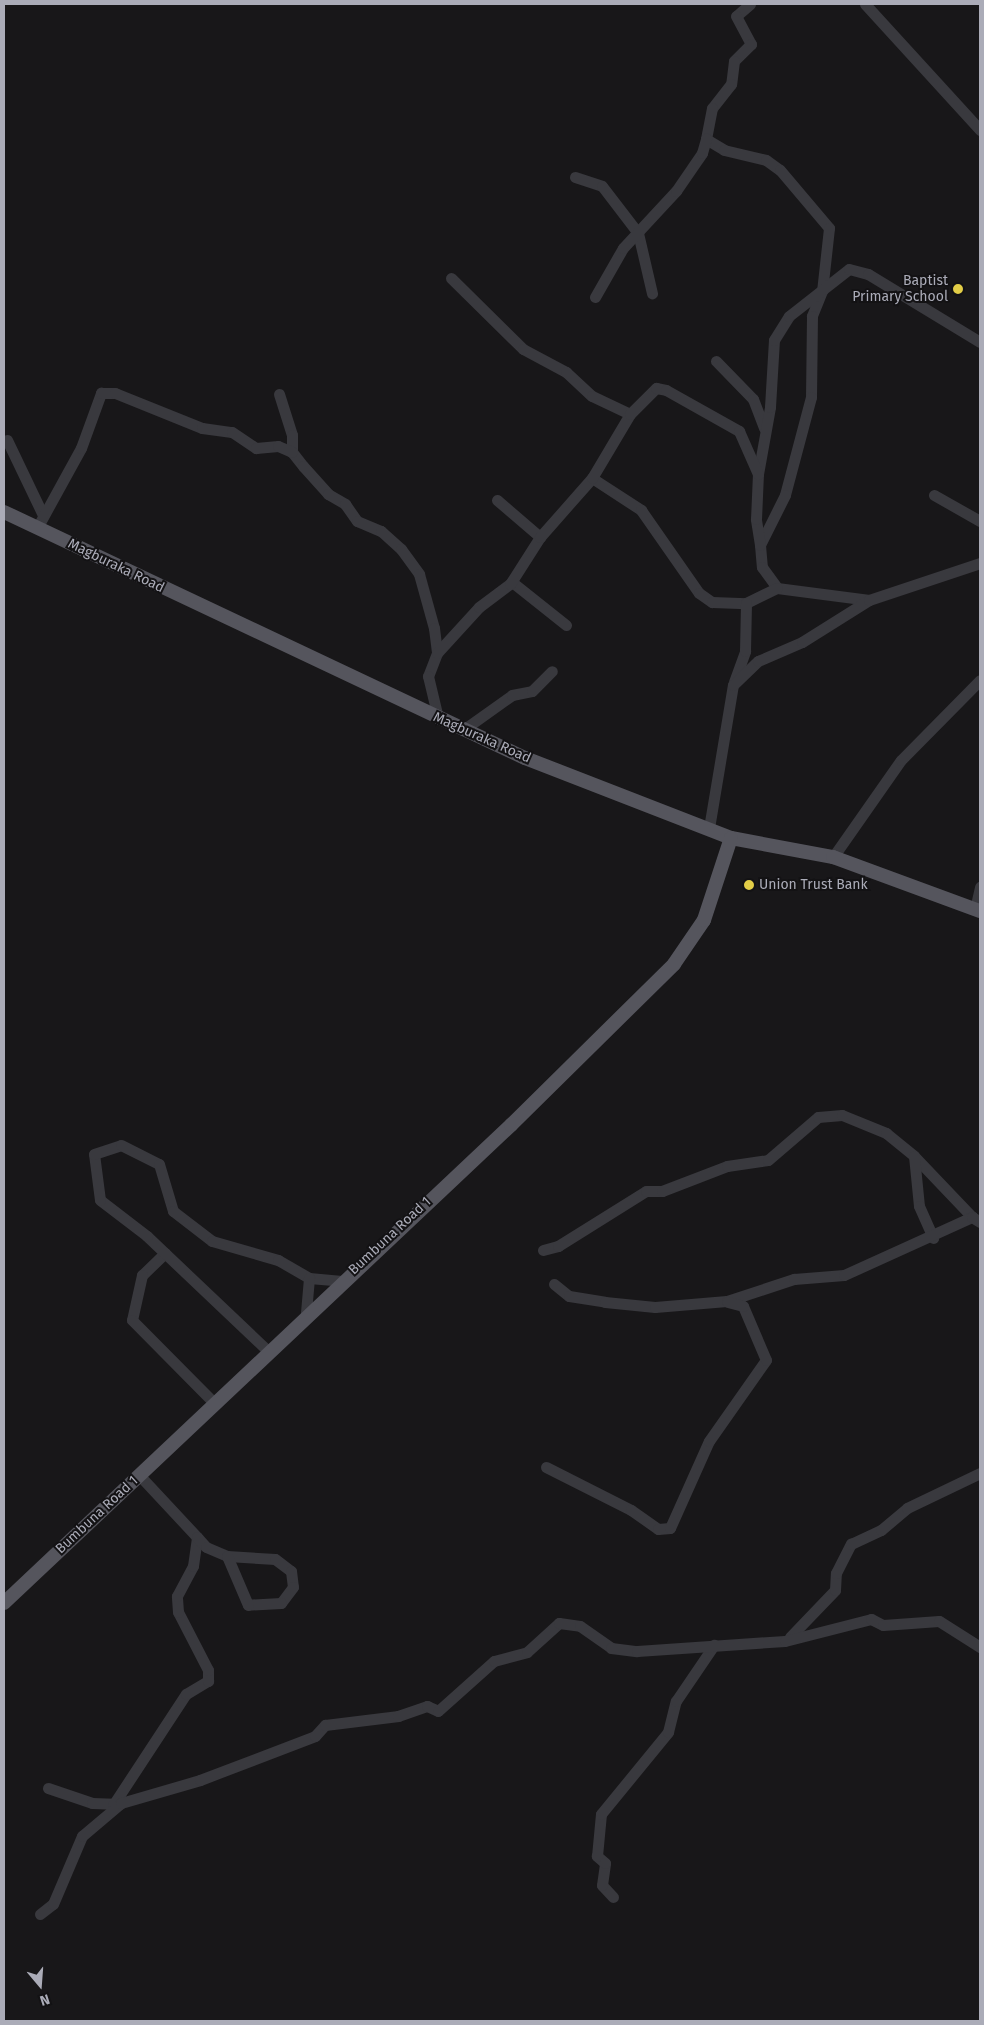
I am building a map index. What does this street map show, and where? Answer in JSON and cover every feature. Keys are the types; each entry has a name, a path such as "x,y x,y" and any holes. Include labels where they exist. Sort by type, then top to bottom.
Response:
{"main road":[{"name":"Magburaka Road","path":"4,512 40,521 463,730 609,792 709,828 731,838 832,857 977,910"},
{"name":"Bumbuna Road 1","path":"4,1603 342,1281 511,1125 674,964 704,920 731,838"}],"street":[{"path":"595,297 623,248 676,191 702,153 712,108 731,84 734,61 751,44 736,16 750,4"},
{"path":"866,4 980,130"},
{"path":"706,138 724,150 766,160 808,200 829,228 822,290 812,316 814,379 805,423 785,495 760,545"},
{"path":"575,177 602,186 638,233 652,293"},
{"path":"777,588 762,567 756,519 758,474 770,407 774,340 789,316 849,269 868,274 980,342"},
{"path":"451,278 523,349 566,372 592,396 630,414"},
{"path":"716,361 753,399 764,422 764,437"},
{"path":"438,718 428,676 436,653 479,607 512,582 540,537 592,478 630,414 656,388 666,390 739,431 758,474"},
{"path":"40,521 81,448 101,393 107,391 202,428 232,432 256,448 278,446 292,452 357,521 381,531 413,563 429,599 436,653"},
{"path":"279,394 292,435 292,452"},
{"path":"7,440 40,521"},
{"path":"592,478 641,510 699,593 712,602 746,603 777,588 869,600"},
{"path":"934,495 980,521"},
{"path":"497,500 540,537"},
{"path":"733,685 758,661 802,642 869,600 980,563"},
{"path":"512,582 566,625"},
{"path":"709,828 733,685 745,651 746,603"},
{"path":"463,730 512,695 532,691 552,671"},
{"path":"832,857 901,760 980,680"},
{"path":"977,910 980,887"},
{"path":"543,1250 558,1246 646,1191 662,1191 727,1166 768,1160 818,1117 851,1118 886,1133 914,1156 976,1220 844,1274 794,1279 727,1301 654,1307 569,1296 554,1284"},
{"path":"268,1351 165,1253 100,1200 94,1154 121,1145 159,1164 173,1211 212,1241 278,1260 309,1278 342,1281"},
{"path":"914,1156 920,1206 933,1238"},
{"path":"165,1253 142,1275 132,1320 214,1403"},
{"path":"306,1315 309,1278"},
{"path":"743,1306 755,1292"},
{"path":"546,1467 632,1510 658,1529 670,1528 708,1440 766,1360 743,1306 727,1301"},
{"path":"144,1470 141,1477 206,1547 227,1556 275,1559 291,1572 293,1587 281,1603 248,1605 227,1556"},
{"path":"785,1641 836,1590 836,1573 851,1544 881,1530 907,1508 980,1473"},
{"path":"40,1914 53,1904 82,1836 117,1805 186,1694 208,1681 208,1670 178,1612 177,1596 193,1566 197,1536"},
{"path":"48,1788 117,1805 200,1780 315,1736 325,1725 398,1716 427,1706 438,1711 494,1661 527,1652 559,1623 580,1626 611,1648 785,1641 871,1619 884,1625 939,1621 980,1647"},
{"path":"614,1897 602,1885 605,1863 597,1856 601,1814 668,1732 676,1701 714,1645"}],"place":[{"name":"Baptist Primary School","path":"958,289"},
{"name":"Union Trust Bank","path":"749,885"}]}
